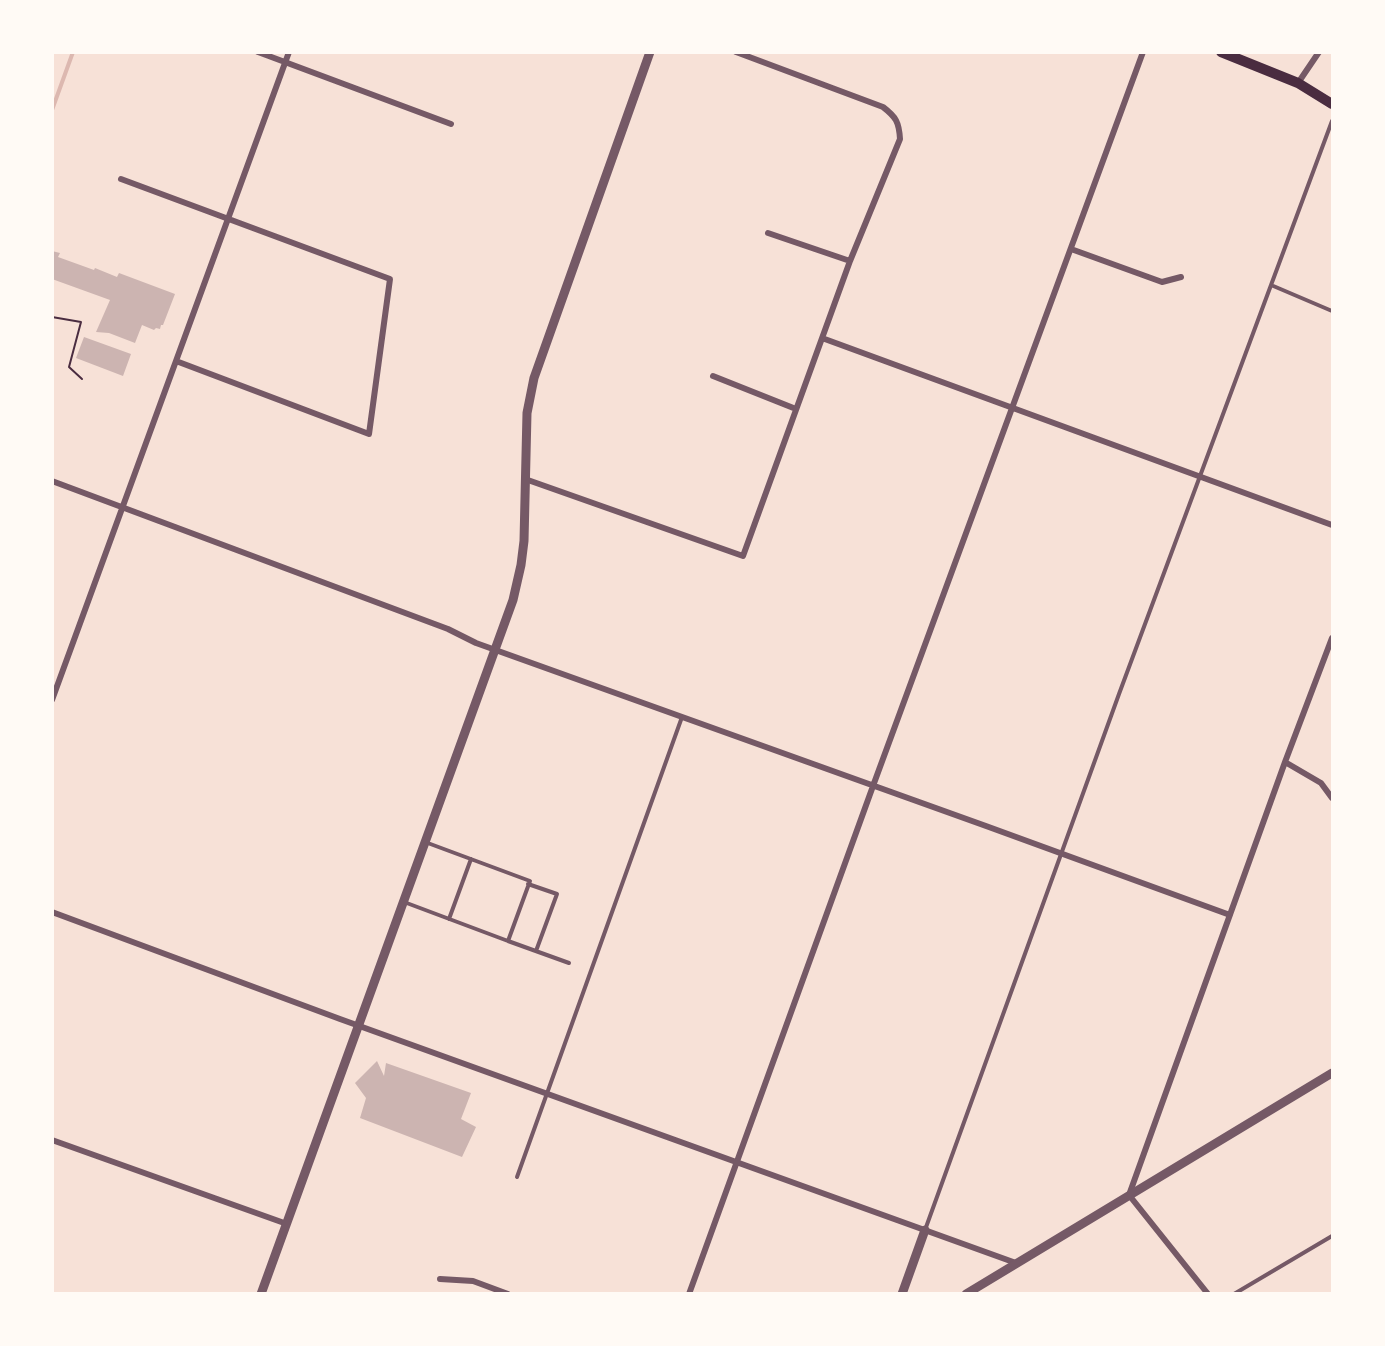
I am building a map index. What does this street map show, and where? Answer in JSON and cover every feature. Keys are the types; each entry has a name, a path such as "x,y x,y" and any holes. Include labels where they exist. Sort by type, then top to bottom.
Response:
{"main road":[{"path":"1221,52 1298,83 1332,104"}],"street":[{"path":"258,52 451,124"},
{"path":"52,700 288,52"},
{"path":"261,1293 513,600 524,541 527,413 534,378 650,52"},
{"path":"525,479 743,556 850,261 900,139 899,124 883,107 736,52"},
{"path":"689,1293 1143,52"},
{"path":"1298,83 1319,52"},
{"path":"121,179 390,279 369,434 176,361"},
{"path":"768,233 850,261"},
{"path":"1071,249 1162,282 1180,277"},
{"path":"822,338 1332,525"},
{"path":"713,376 796,409"},
{"path":"52,481 448,629 476,643 1230,915"},
{"path":"1129,1195 1332,638"},
{"path":"1285,762 1321,783 1332,798"},
{"path":"52,912 547,1095 1016,1263"},
{"path":"966,1293 1332,1073"},
{"path":"52,1140 287,1224"},
{"path":"1129,1195 1208,1293"},
{"path":"902,1293 925,1230"},
{"path":"440,1278 473,1281 508,1293"}],"lane":[{"path":"925,1230 1199,476 1332,121"},
{"path":"1271,285 1332,311"},
{"path":"517,1177 682,717"},
{"path":"425,842 530,881 508,941"},
{"path":"449,919 471,859"},
{"path":"528,884 557,894 536,951"},
{"path":"403,901 569,963"},
{"path":"1234,1293 1332,1236"}],"path":[{"path":"52,317 81,322 69,367 82,379"}],"building":[{"path":"52,251 60,253 58,257 94,270 95,268 117,277 119,273 175,294 163,325 160,329 154,330 142,325 135,343 109,333 96,332 110,300 52,279"},
{"path":"84,337 131,354 123,376 76,358"},
{"path":"377,1061 384,1076 386,1063 471,1093 461,1119 476,1127 462,1157 360,1118 366,1098 355,1083"}],"waterway":[{"path":"52,110 73,52"}]}
